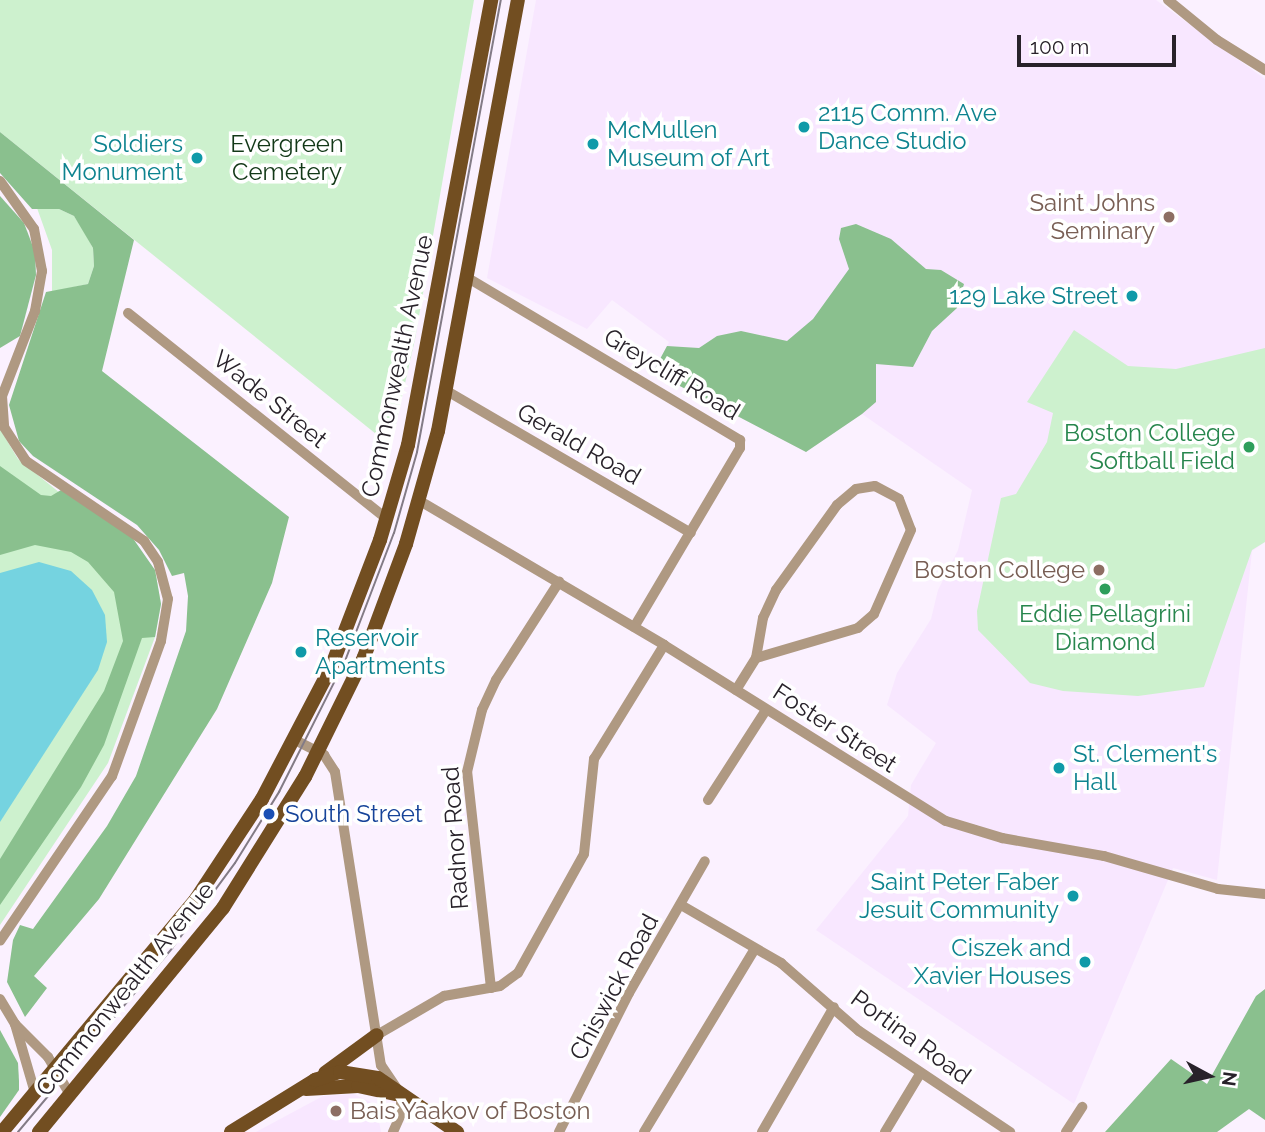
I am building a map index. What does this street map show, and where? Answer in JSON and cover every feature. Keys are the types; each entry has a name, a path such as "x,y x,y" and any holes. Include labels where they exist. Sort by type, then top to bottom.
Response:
{"main road":[{"name":"Commonwealth Avenue","path":"2,1132 173,931 241,833 295,740 346,631 387,519 411,432 491,0"},
{"name":"Commonwealth Avenue","path":"39,1132 223,908 319,752 379,620 420,501 447,391 518,0"},
{"path":"431,329 458,333"},
{"path":"231,1132 303,1089 377,1035"},
{"path":"315,1080 340,1072 365,1074 457,1132"},
{"path":"303,1089 358,1086 401,1095"}],"street":[{"path":"1168,0 1217,40 1265,70"},
{"path":"0,181 34,229 42,271 35,311 2,396 4,428 26,461 134,531 158,562 168,599 162,641 112,776 0,941"},
{"name":"Greycliff Road","path":"468,278 738,437 740,449 635,627"},
{"name":"Wade Street","path":"128,313 387,519"},
{"name":"Gerald Road","path":"447,391 691,533"},
{"path":"736,690 756,658 762,618 776,590 837,505 856,489 875,486 899,499 911,530 874,614 846,633 756,658"},
{"name":"Foster Street","path":"420,501 635,627 946,821 1002,838 1104,856 1218,889 1265,894"},
{"name":"Radnor Road","path":"491,988 467,772 482,710 496,680 559,582"},
{"path":"377,1035 444,996 507,983 522,967 584,854 594,759 664,645"},
{"path":"708,800 766,710"},
{"path":"295,740 319,752 335,772 381,1065 401,1095 401,1114 393,1132"},
{"name":"Chiswick Road","path":"559,1132 629,993 705,861"},
{"name":"Portina Road","path":"681,905 781,962 920,1074 1010,1132"},
{"path":"644,1132 755,949"},
{"path":"0,999 15,1024 55,1069 69,1093"},
{"path":"762,1132 834,1007"},
{"path":"15,1024 35,1093"},
{"path":"885,1132 920,1074"},
{"path":"1066,1132 1082,1107"}],"shaded area":[{"name":"Boston College","path":"536,0 1156,0 1265,79 1265,542 1252,551 1217,880 1173,868 1074,1104 816,930 908,816 911,785 936,743 887,705 897,673 931,619 938,590 958,550 972,490 862,414 806,452 653,372 669,342 612,300 587,329 487,278"},
{"name":"Bais Yaakov of Boston","path":"354,1094 376,1105 381,1132 256,1132 323,1096"}],"green space":[{"name":"Evergreen Cemetery","path":"0,0 474,0 415,339 391,446 0,132"},
{"path":"0,132 134,240 102,371 289,517 272,583 217,709 99,899 34,976 47,988 25,1017 7,982 13,940 20,925 33,929 107,826 136,776 186,631 188,596 184,573 172,576 159,550 137,525 33,456 19,441 9,405 46,292 88,284 94,266 93,248 74,216 59,209 32,209 0,173"},
{"path":"0,196 24,223 35,252 36,275 20,336 0,348"},
{"path":"37,208 59,209 74,216 93,248 94,266 88,284 52,292 52,250"},
{"path":"856,224 891,239 926,269 941,270 964,284 957,308 932,331 913,367 876,364 876,402 862,414 806,452 653,372 667,346 699,348 717,336 741,331 787,341 813,319 849,269 839,239 841,228"},
{"path":"1074,330 1128,366 1176,369 1265,348 1265,542 1252,550 1204,687 1138,696 1063,691 1030,683 978,630 977,611 1001,498 1016,494 1047,442 1053,413 1027,402"},
{"path":"0,429 18,459 155,570 161,604 155,637 108,763 0,925"},
{"path":"0,466 41,495 51,496 61,490 132,537 155,570 161,604 155,637 142,638 104,745 81,787 0,905 0,859 104,691 123,641 114,592 88,562 71,552 35,545 0,555"},
{"path":"1265,989 1265,1120 1249,1109 1217,1132 1105,1132 1171,1059 1207,1084 1256,996"},
{"path":"0,1030 18,1063 19,1090 0,1117"}],"water":[{"path":"39,562 71,571 92,590 105,615 107,642 98,670 0,822 0,573"}],"tram line":[{"path":"18,1132 173,947 235,863 279,792 345,661 394,533 417,452 501,0"}],"place":[{"name":"2115 Comm. Ave Dance Studio","path":"804,127"},
{"name":"McMullen Museum of Art","path":"593,144"},
{"name":"Soldiers Monument","path":"197,158"},
{"name":"Saint Johns Seminary","path":"1169,217"},
{"name":"129 Lake Street","path":"1132,296"},
{"name":"Boston College Softball Field","path":"1249,447"},
{"name":"Boston College","path":"1099,570"},
{"name":"Eddie Pellagrini Diamond","path":"1105,589"},
{"name":"Reservoir Apartments","path":"301,652"},
{"name":"St. Clement's Hall","path":"1059,768"},
{"name":"South Street","path":"269,814"},
{"name":"Saint Peter Faber Jesuit Community","path":"1073,896"},
{"name":"Ciszek and Xavier Houses","path":"1085,962"},
{"name":"Bais Yaakov of Boston","path":"336,1111"}]}
